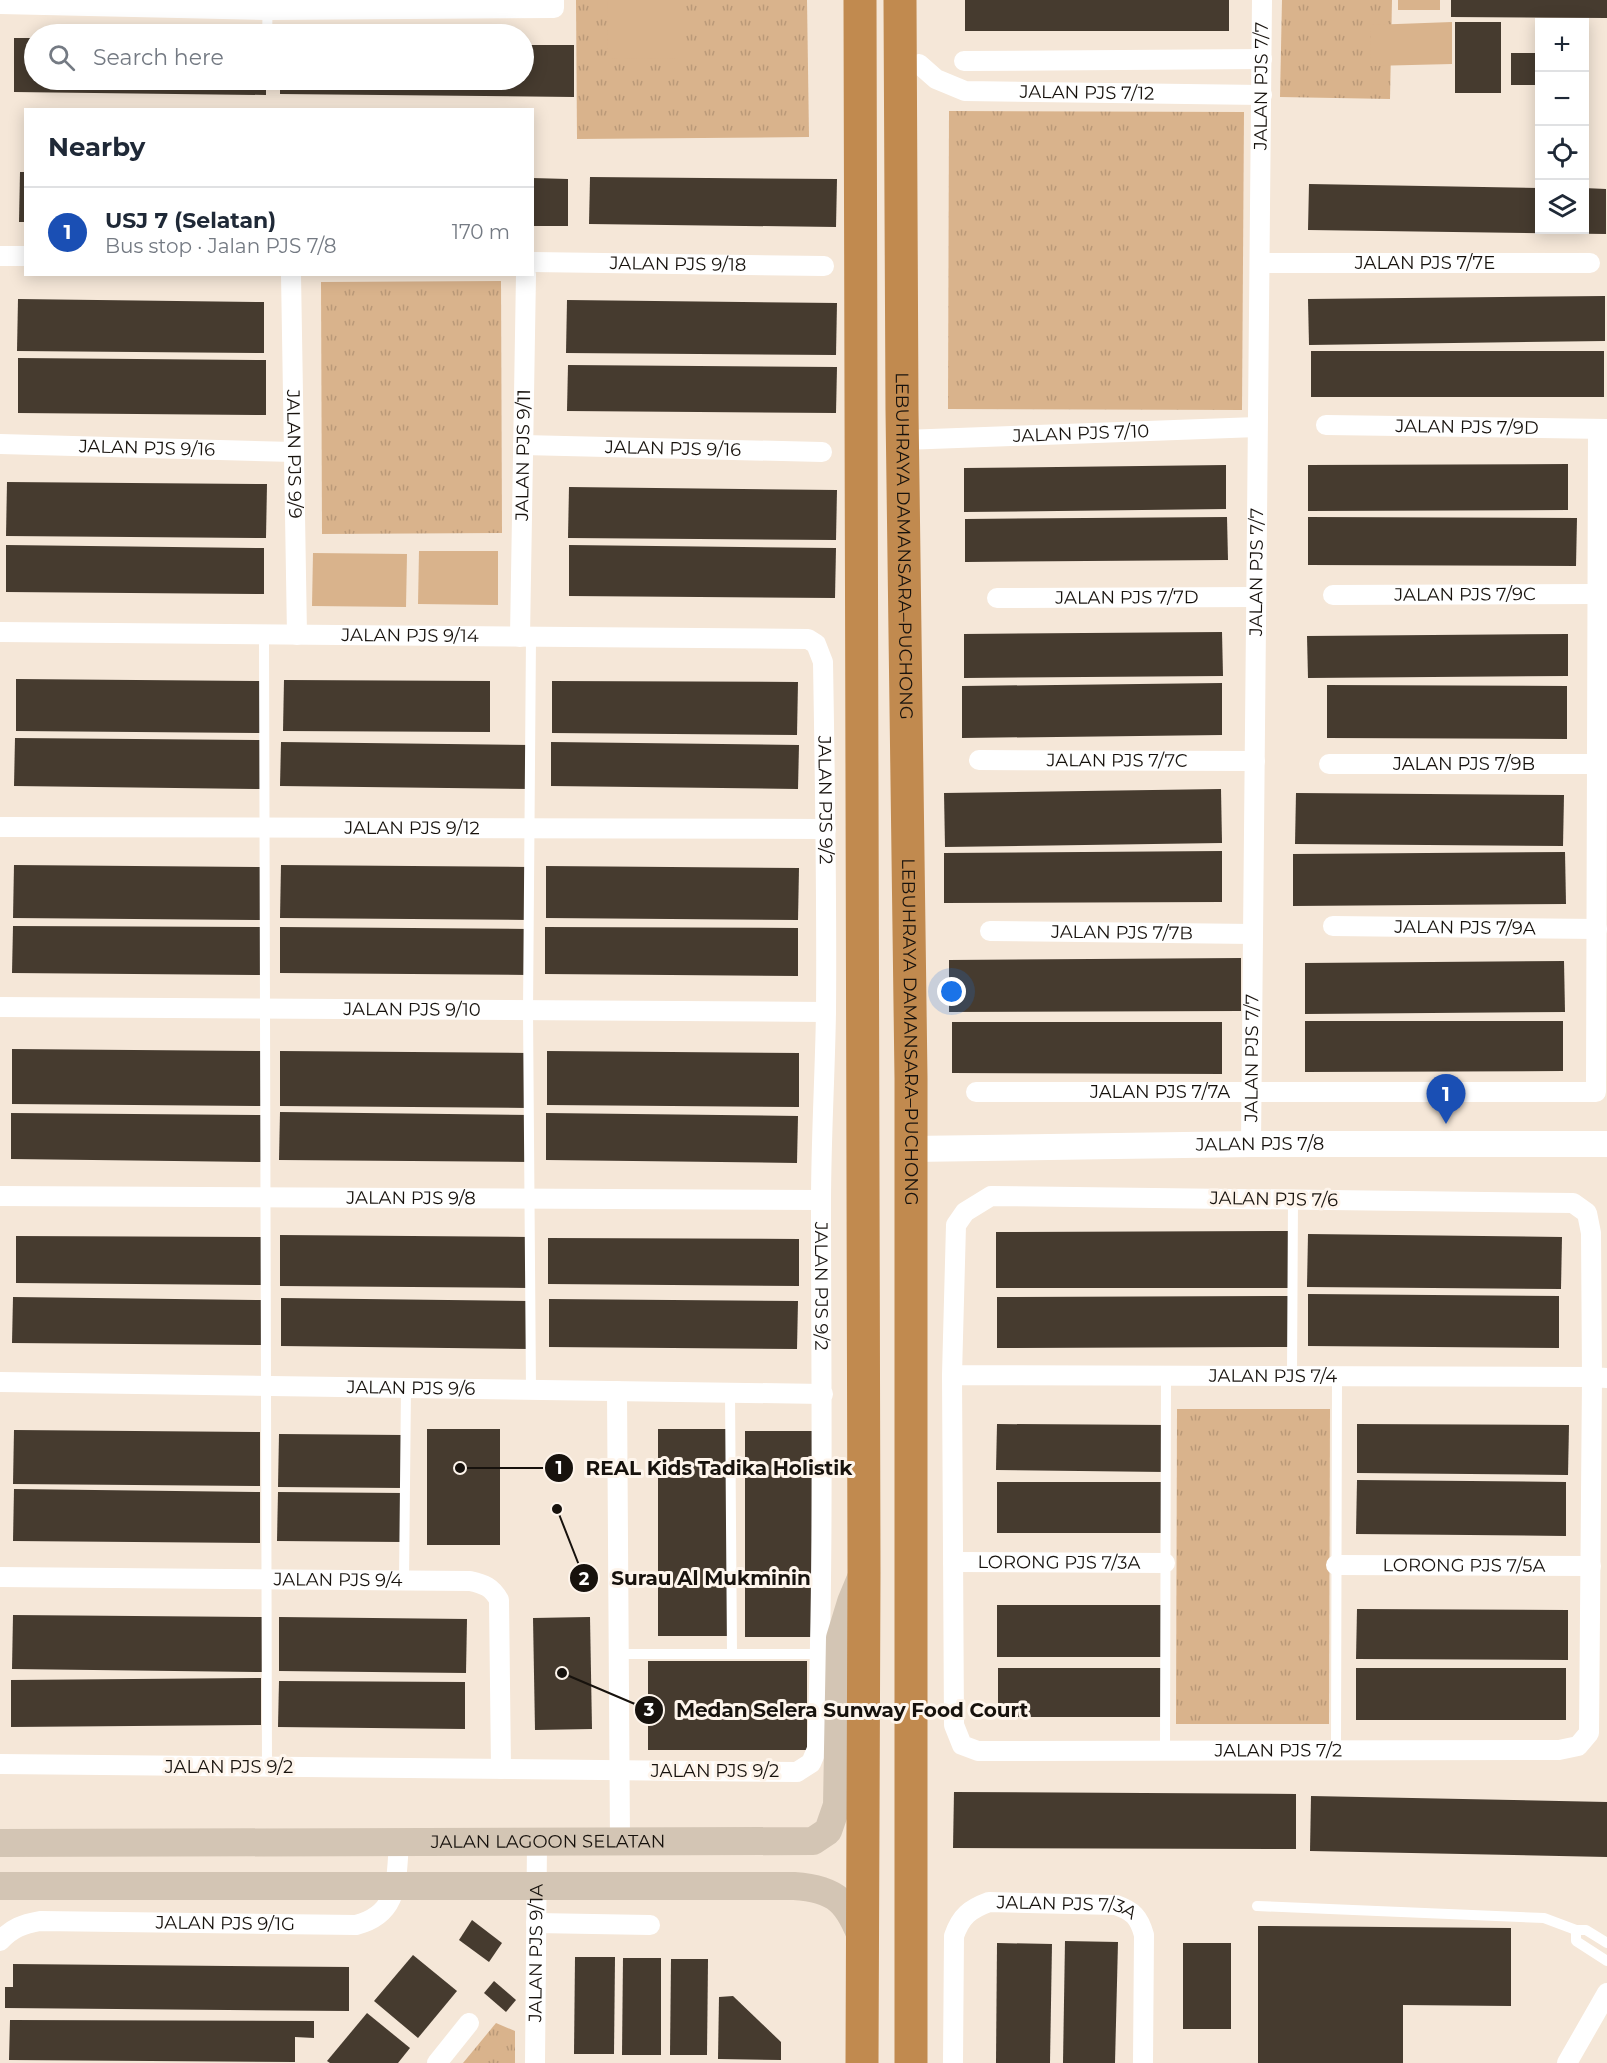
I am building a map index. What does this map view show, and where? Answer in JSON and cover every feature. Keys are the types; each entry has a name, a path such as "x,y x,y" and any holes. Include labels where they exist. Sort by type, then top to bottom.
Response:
{"highway":[{"name":"LEBUHRAYA DAMANSARA–PUCHONG","path":"900,0 912,1149 911,2063"},
{"path":"901,250 918,160 920,0"},
{"path":"857,10 864,1572 862,2063"}],"main road":[{"name":"JALAN LAGOON SELATAN","path":"0,1843 813,1841 828,1831 837,1805 840,1638 850,1602 864,1572"},
{"path":"4,1888 396,1885 813,1887 827,1890 843,1902 854,1917 863,1941"}],"street":[{"path":"0,4 554,8 554,0"},
{"name":"JALAN PJS 7/7","path":"1251,1144 1262,0"},
{"name":"JALAN PJS 7/12","path":"964,61 1262,58"},
{"name":"JALAN PJS 7/12","path":"919,64 936,79 965,91 1262,95"},
{"path":"0,256 24,256"},
{"name":"JALAN PJS 9/18","path":"534,262 824,266"},
{"name":"JALAN PJS 7/7E","path":"1260,263 1590,263"},
{"name":"JALAN PJS 9/9","path":"291,276 297,635"},
{"name":"JALAN PJS 9/11","path":"526,276 523,445 526,637"},
{"name":"JALAN PJS 7/9D","path":"1326,425 1602,429"},
{"name":"JALAN PJS 7/10","path":"904,440 1257,427"},
{"path":"1597,929 1597,594 1602,429"},
{"name":"JALAN PJS 9/16","path":"0,444 294,452"},
{"name":"JALAN PJS 9/16","path":"523,445 822,452"},
{"name":"JALAN PJS 7/9C","path":"1333,595 1597,594"},
{"name":"JALAN PJS 7/7D","path":"998,598 1256,597"},
{"name":"JALAN PJS 9/14","path":"0,632 799,638 816,644"},
{"name":"JALAN PJS 9/2","path":"0,1764 797,1772 811,1763 817,1749 820,1654 823,1394 821,1200 826,1012 823,662 816,644"},
{"name":"JALAN PJS 7/7C","path":"979,760 1255,761"},
{"name":"JALAN PJS 7/9B","path":"1329,764 1598,764"},
{"name":"JALAN PJS 9/12","path":"0,827 826,829"},
{"name":"JALAN PJS 7/9A","path":"1333,926 1597,929"},
{"name":"JALAN PJS 7/7A","path":"976,1092 1596,1092 1597,929"},
{"name":"JALAN PJS 7/7B","path":"990,931 1253,934"},
{"name":"JALAN PJS 9/10","path":"0,1007 826,1012"},
{"name":"JALAN PJS 7/8","path":"912,1149 1251,1144 1607,1144"},
{"name":"JALAN PJS 9/8","path":"0,1196 821,1200"},
{"name":"JALAN PJS 7/6","path":"952,1375 956,1225 965,1212 991,1196 1573,1203 1587,1213 1591,1233 1600,1378"},
{"name":"JALAN PJS 7/4","path":"952,1375 1600,1378"},
{"name":"JALAN PJS 7/2","path":"952,1375 954,1725 962,1745 978,1751 1559,1750 1578,1746 1588,1733 1591,1566 1600,1378"},
{"name":"JALAN PJS 9/6","path":"0,1382 823,1394"},
{"path":"617,1391 620,1843"},
{"name":"LORONG PJS 7/3A","path":"953,1562 1165,1563"},
{"name":"LORONG PJS 7/5A","path":"1336,1565 1591,1566"},
{"name":"JALAN PJS 9/4","path":"0,1577 404,1581 482,1584 493,1590 499,1600 501,1769"},
{"name":"JALAN PJS 9/1G","path":"0,1941 9,1931 22,1924 40,1921 356,1924 373,1920 385,1910 396,1885 399,1843"},
{"name":"JALAN PJS 9/1A","path":"535,2063 537,1843"},
{"name":"JALAN PJS 7/3A","path":"953,2063 954,1936 959,1922 971,1909 989,1902 1116,1905 1130,1910 1140,1920 1144,1935 1143,2063"},
{"path":"536,1923 650,1925"},
{"path":"1567,2063 1607,1992"},
{"path":"437,2063 469,2023"}],"lane":[{"path":"267,24 268,5"},
{"path":"264,634 267,1768"},
{"path":"526,637 531,1390"},
{"path":"1292,1376 1293,1200"},
{"path":"1165,1750 1166,1376"},
{"path":"1336,1750 1337,1376"},
{"path":"404,1581 406,1388"},
{"path":"730,1393 732,1654"},
{"path":"619,1654 820,1654"},
{"path":"1257,1906 1544,1918 1576,1930 1586,1930 1607,1943"},
{"path":"1576,1930 1576,1941 1607,1961"}],"green space":[{"path":"576,0 807,0 809,137 577,139"},
{"path":"608,0 680,0 680,59 607,58"},
{"path":"1282,0 1392,0 1390,99 1280,97"},
{"path":"1398,0 1440,0 1440,10 1398,10"},
{"path":"1452,22 1452,64 1371,66 1370,25"},
{"path":"949,111 1244,112 1242,410 948,409"},
{"path":"501,281 502,533 322,534 321,282"},
{"path":"419,551 498,551 498,605 418,604"},
{"path":"313,553 407,554 406,607 312,606"},
{"path":"1177,1409 1330,1409 1329,1724 1176,1724"},
{"path":"496,2023 515,2031 515,2063 463,2063"}],"building":[{"path":"965,0 1229,0 1229,31 965,31"},
{"path":"1451,0 1607,0 1607,18 1451,17"},
{"path":"1455,22 1501,22 1501,93 1455,93"},
{"path":"14,38 24,38 24,90 266,90 266,95 14,92"},
{"path":"534,45 574,45 574,97 280,94 280,90 534,90"},
{"path":"1511,53 1535,53 1535,85 1511,85"},
{"path":"20,172 24,172 24,222 19,222"},
{"path":"590,177 837,179 836,227 589,224"},
{"path":"534,178 568,179 568,226 534,226"},
{"path":"1309,184 1535,188 1535,233 1308,230"},
{"path":"1589,188 1606,189 1606,234 1589,234"},
{"path":"1605,296 1605,341 1309,345 1308,299"},
{"path":"18,299 264,302 264,353 17,351"},
{"path":"567,300 837,303 836,355 566,353"},
{"path":"1311,351 1604,351 1604,397 1311,397"},
{"path":"18,358 266,360 266,415 18,413"},
{"path":"568,365 837,367 836,413 567,411"},
{"path":"1568,464 1568,510 1308,511 1308,465"},
{"path":"1226,465 1226,509 964,512 964,468"},
{"path":"7,482 267,484 266,538 6,536"},
{"path":"569,487 837,490 836,540 568,538"},
{"path":"1227,517 1228,560 965,562 965,519"},
{"path":"1308,517 1577,518 1576,566 1308,565"},
{"path":"6,545 264,548 264,594 6,592"},
{"path":"569,545 836,548 835,598 569,596"},
{"path":"1222,632 1223,676 964,678 964,634"},
{"path":"1568,634 1568,676 1308,678 1307,636"},
{"path":"16,679 261,681 261,733 16,731"},
{"path":"284,680 490,681 490,732 283,731"},
{"path":"552,681 798,682 797,735 552,733"},
{"path":"1222,683 1222,735 962,738 962,686"},
{"path":"1327,685 1567,686 1567,739 1327,738"},
{"path":"15,738 264,740 263,789 14,786"},
{"path":"281,742 531,745 530,789 280,786"},
{"path":"551,742 799,745 798,789 551,786"},
{"path":"1221,789 1222,843 945,847 944,793"},
{"path":"1296,793 1564,795 1563,846 1295,844"},
{"path":"1222,851 1222,902 944,903 944,853"},
{"path":"1565,852 1566,904 1293,906 1293,854"},
{"path":"14,865 264,867 264,920 13,918"},
{"path":"281,865 529,867 529,920 280,918"},
{"path":"546,866 799,868 798,920 546,918"},
{"path":"13,926 264,927 264,975 12,973"},
{"path":"280,927 529,929 529,975 280,973"},
{"path":"545,927 798,928 798,976 545,974"},
{"path":"1241,958 1241,1011 949,1012 949,960"},
{"path":"1564,961 1565,1012 1305,1014 1305,963"},
{"path":"1305,1021 1563,1021 1563,1071 1305,1072"},
{"path":"952,1022 1222,1022 1222,1074 952,1073"},
{"path":"12,1049 264,1051 264,1106 12,1104"},
{"path":"280,1051 529,1053 528,1108 280,1106"},
{"path":"547,1051 799,1053 799,1107 547,1105"},
{"path":"280,1112 531,1115 530,1162 279,1160"},
{"path":"11,1113 262,1115 262,1162 11,1159"},
{"path":"546,1113 798,1116 797,1163 546,1160"},
{"path":"1290,1231 1290,1288 996,1288 996,1232"},
{"path":"1308,1234 1562,1237 1561,1289 1307,1287"},
{"path":"280,1235 529,1237 529,1288 280,1286"},
{"path":"16,1236 262,1237 262,1285 16,1283"},
{"path":"548,1238 799,1239 799,1286 548,1284"},
{"path":"1308,1294 1559,1296 1559,1348 1308,1346"},
{"path":"1291,1296 1291,1347 997,1348 997,1297"},
{"path":"13,1297 262,1300 261,1345 12,1343"},
{"path":"281,1298 529,1301 529,1349 281,1346"},
{"path":"549,1299 798,1301 797,1349 549,1347"},
{"path":"997,1424 1165,1425 1165,1472 996,1470"},
{"path":"1357,1424 1569,1425 1568,1475 1357,1473"},
{"path":"427,1429 500,1429 500,1545 427,1545"},
{"path":"658,1429 729,1429 729,1636 658,1636"},
{"path":"14,1430 260,1432 260,1486 13,1484"},
{"path":"745,1431 814,1431 814,1637 745,1637"},
{"path":"279,1434 403,1435 402,1488 278,1487"},
{"path":"1357,1480 1566,1482 1566,1536 1356,1534"},
{"path":"997,1482 1164,1482 1164,1533 997,1533"},
{"path":"14,1489 260,1492 260,1543 13,1541"},
{"path":"278,1492 403,1493 402,1542 277,1541"},
{"path":"997,1605 1163,1605 1163,1657 997,1657"},
{"path":"1357,1609 1568,1610 1568,1660 1356,1659"},
{"path":"13,1615 263,1617 262,1672 12,1669"},
{"path":"279,1617 467,1619 466,1673 279,1671"},
{"path":"590,1617 592,1729 535,1730 533,1618"},
{"path":"648,1661 807,1661 807,1750 648,1750"},
{"path":"998,1668 1164,1668 1164,1717 998,1717"},
{"path":"1356,1668 1566,1668 1566,1720 1356,1720"},
{"path":"261,1678 261,1725 11,1727 11,1680"},
{"path":"279,1681 465,1682 465,1729 278,1727"},
{"path":"954,1792 1296,1794 1296,1849 953,1848"},
{"path":"1311,1796 1607,1802 1607,1857 1310,1851"},
{"path":"472,1920 502,1943 489,1962 459,1940"},
{"path":"1258,1926 1511,1928 1511,2006 1403,2005 1403,2063 1258,2063"},
{"path":"1065,1941 1118,1942 1115,2063 1063,2063"},
{"path":"997,1943 1052,1944 1050,2063 996,2063"},
{"path":"1183,1943 1231,1943 1231,2029 1183,2029"},
{"path":"413,1955 457,1991 418,2038 374,2001"},
{"path":"575,1957 615,1957 614,2054 574,2054"},
{"path":"623,1958 661,1958 661,2055 622,2055"},
{"path":"671,1959 708,1959 707,2055 670,2055"},
{"path":"13,1964 349,1967 349,2011 5,2008 5,1987 13,1987"},
{"path":"494,1981 516,2000 506,2012 484,1993"},
{"path":"733,1996 781,2042 781,2060 718,2059 719,1997"},
{"path":"367,2013 410,2048 398,2063 330,2063 327,2061"},
{"path":"10,2020 314,2021 314,2038 295,2037 295,2062 9,2060"}],"place":[{"name":"USJ 7 (Selatan)","path":"1446,1124"},
{"name":"REAL Kids Tadika Holistik","path":"460,1468"},
{"name":"Surau Al Mukminin","path":"557,1509"},
{"name":"Medan Selera Sunway Food Court","path":"562,1673"}]}
